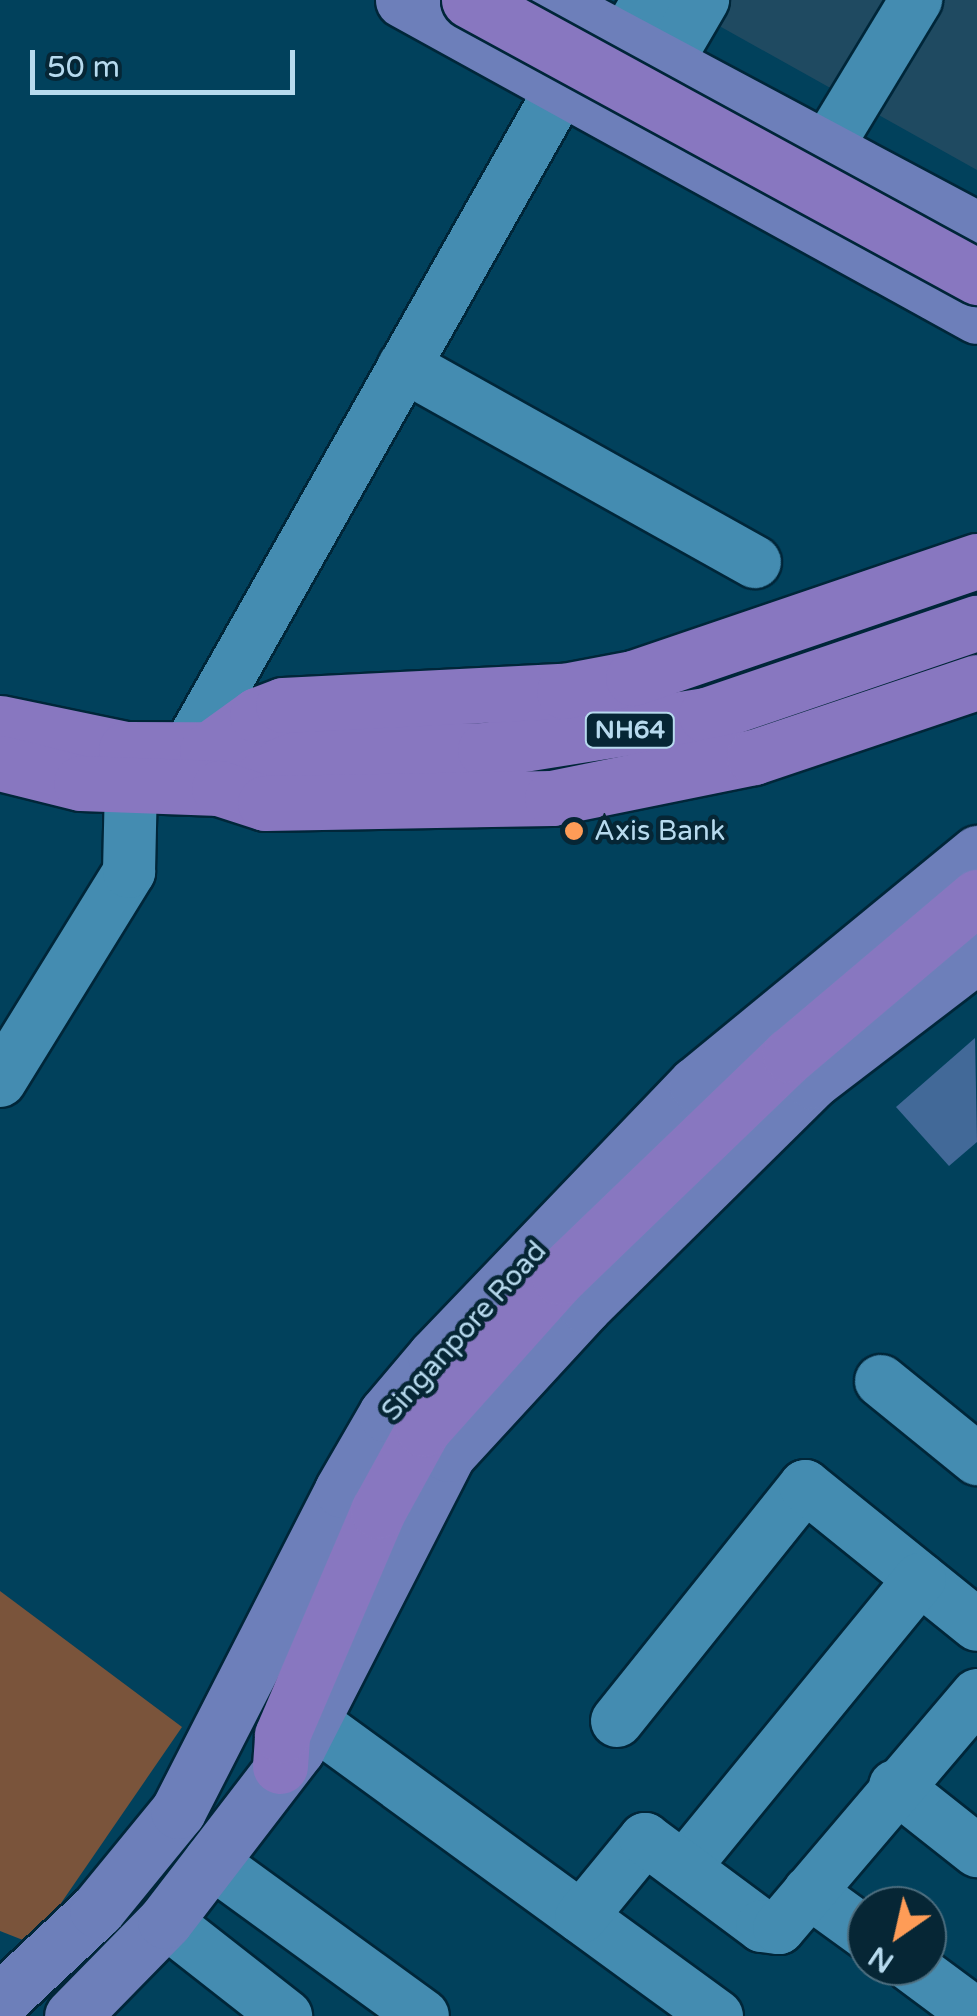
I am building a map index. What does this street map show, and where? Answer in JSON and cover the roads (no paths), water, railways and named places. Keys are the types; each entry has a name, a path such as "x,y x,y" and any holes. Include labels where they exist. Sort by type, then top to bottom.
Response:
{"highway":[{"path":"469,0 977,276"},
{"path":"977,561 633,678 564,691 283,705 257,715 204,763 278,803 570,796 754,757 977,682"},
{"name":"NH64","path":"271,770 596,737 706,715 977,624"},
{"name":"NH64","path":"0,723 72,743 204,763 490,781 603,769 716,744 977,654"},
{"name":"NH64","path":"0,763 82,784 131,787 204,763"},
{"path":"280,1766 282,1735 312,1696 378,1511 423,1429 559,1278 790,1055 977,898"}],"main road":[{"path":"404,0 977,316"},
{"path":"547,0 633,35 824,152 977,230"},
{"name":"Singanpore Road","path":"0,2001 97,1910 178,1811 342,1490 386,1414 434,1356 696,1084 977,853"},
{"path":"312,1696 448,1454 585,1305 812,1081 977,956"},
{"path":"72,2016 164,1921 280,1766"}],"street":[{"path":"204,763 404,366 562,88 633,35 703,0"},
{"path":"824,152 916,0"},
{"path":"404,366 755,562"},
{"path":"0,1081 129,872 131,787"},
{"path":"881,1381 977,1459"},
{"path":"617,1721 805,1486 977,1625"},
{"path":"685,1866 920,1579"},
{"path":"581,1917 642,1840 685,1866 768,1929 780,1928 895,1786 977,1695"},
{"path":"312,1696 581,1917 718,2016"},
{"path":"895,1786 977,1852"},
{"path":"210,1861 423,2016"},
{"path":"810,1892 847,1919"},
{"path":"164,1921 278,2014"},
{"path":"937,1986 977,2015"}],"place":[{"name":"Axis Bank","path":"574,831"}]}
